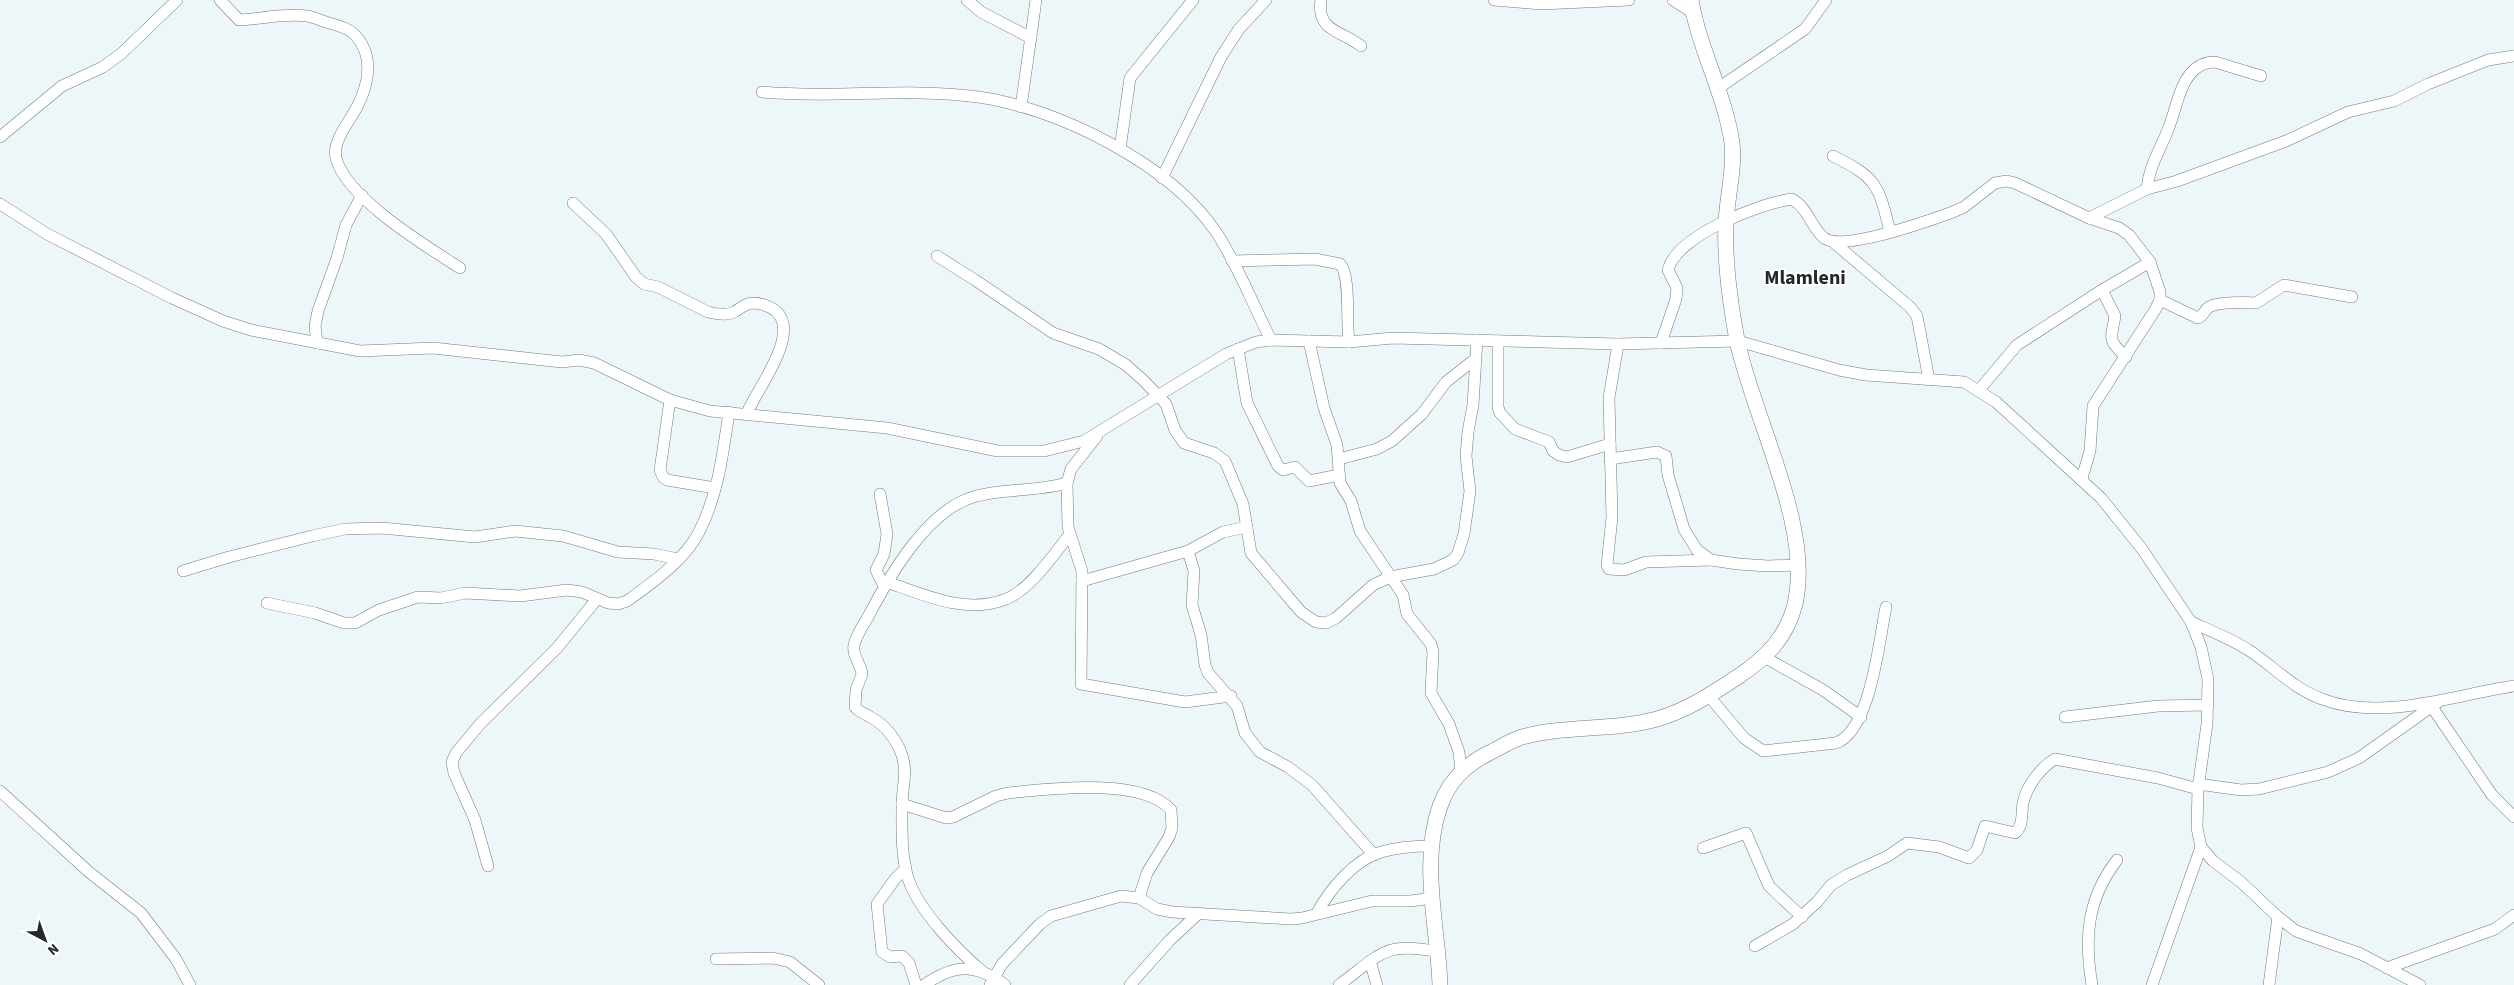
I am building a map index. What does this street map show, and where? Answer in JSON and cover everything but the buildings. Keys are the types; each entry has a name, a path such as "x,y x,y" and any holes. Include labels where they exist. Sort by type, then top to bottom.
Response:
{"main road":[{"path":"1440,985 1439,952 1432,898 1432,846 1439,809 1448,789 1461,771 1478,758 1520,738 1551,731 1607,727 1658,719 1708,696 1764,657 1778,641 1792,614 1796,596 1798,565 1784,491 1738,342 1726,266 1726,222 1733,158 1728,119 1692,7"}],"street":[{"path":"0,137 62,86 103,67 122,53 177,0"},
{"path":"220,0 239,20 308,16 352,32 361,43 369,72 366,88 336,144 335,157 343,175 362,195 396,225 460,268"},
{"path":"967,0 981,12 1031,38"},
{"path":"1020,107 1036,0"},
{"path":"1120,149 1130,78 1174,22 1194,0"},
{"path":"1162,178 1221,57 1240,29 1266,0"},
{"path":"1321,0 1322,17 1330,28 1348,36 1361,46"},
{"path":"1494,0 1541,4 1629,0"},
{"path":"1673,0 1692,7"},
{"path":"1717,89 1805,29 1826,0"},
{"path":"2089,218 2147,189 2276,144 2312,130 2348,112 2394,101 2428,84 2488,60 2514,56"},
{"path":"2147,189 2152,161 2168,129 2182,88 2193,71 2207,62 2215,62 2261,76"},
{"path":"762,92 808,95 894,92 977,97 1020,107 1100,137 1162,178 1200,213 1215,230 1271,340"},
{"path":"1832,156 1857,168 1871,180 1879,192 1890,231"},
{"path":"1832,241 1854,241 1959,209 1995,183 2002,181 2015,183 2089,218 2125,231 2150,262 2158,284 2160,300 2126,357 2093,406 2090,451 2082,478"},
{"path":"317,343 315,326 318,311 337,258 346,225 362,195"},
{"path":"1661,343 1676,299 1677,288 1668,270 1670,263 1691,240 1726,222 1763,208 1792,200 1802,207 1823,237 1832,241 1910,307 1917,316 1929,380"},
{"path":"573,203 596,222 636,277 644,284 658,288 708,312 726,314 751,303 768,306 782,317 785,325 778,355 747,413"},
{"path":"0,204 47,234 198,311 251,330 360,351 433,348 562,362 583,360 610,369 633,383 670,400 710,410 887,428 998,451 1044,451 1084,441 1100,433 1156,395 1238,349 1271,340 1349,342 1392,338 1618,344 1738,342 1838,370 1929,380 1960,381 1979,390 2015,418 2082,478 2112,510 2142,549 2191,622 2204,661 2208,705 2198,787 2197,828 2201,847 2213,861 2242,882 2278,917 2296,931 2361,954 2420,985"},
{"path":"937,256 1053,334 1078,341 1113,356 1137,375 1166,404 1175,430 1184,443 1214,453 1225,461 1243,504 1251,552 1301,612 1316,622 1326,623 1336,618 1366,590 1390,577 1434,569 1452,560 1458,553 1464,534 1470,491 1466,456 1473,405 1474,360 1477,340"},
{"path":"1232,261 1315,259 1340,264 1345,272 1346,327 1349,342"},
{"path":"1979,390 2017,345 2102,290 2150,262"},
{"path":"2160,300 2190,316 2200,318 2208,308 2218,303 2229,305 2242,301 2256,303 2284,285 2352,297"},
{"path":"2102,290 2115,316 2110,332 2111,342 2126,357"},
{"path":"1309,340 1318,387 1335,438 1340,483 1350,501 1360,531 1403,596 1407,614 1431,644 1433,652 1431,693 1449,724 1459,752 1461,771"},
{"path":"1498,341 1498,408 1515,429 1521,433 1545,440 1556,454 1567,456 1610,444"},
{"path":"1618,344 1608,398 1612,517 1607,559 1609,569 1624,570 1646,562 1712,560 1768,566 1798,565"},
{"path":"1238,349 1247,404 1278,466 1283,470 1295,466 1310,481 1339,475"},
{"path":"1338,459 1377,449 1392,441 1422,414 1446,382 1474,360"},
{"path":"670,400 660,470 662,477 667,480 715,488"},
{"path":"267,603 354,623 401,600 418,597 441,598 465,593 520,596 567,590 618,604 628,601 678,559 699,532 715,488 729,412"},
{"path":"1100,433 1071,469 1067,483 1070,534 1082,571 1081,684 1185,702 1231,696"},
{"path":"1610,459 1650,452 1663,453 1684,529 1695,548 1712,560"},
{"path":"989,978 970,961 921,906 913,891 906,868 902,804 906,780 900,749 880,723 855,707 856,690 862,674 855,656 854,645 886,584 909,548 945,512 958,503 973,497 1035,490 1067,483"},
{"path":"880,494 887,534 884,554 876,570 886,584 938,601 967,605 1007,599 1038,572 1070,534"},
{"path":"183,571 312,536 345,529 382,528 475,537 515,531 555,535 618,552 654,554 678,559"},
{"path":"1082,581 1188,551 1224,532 1247,528"},
{"path":"1188,551 1194,571 1192,605 1201,635 1205,665 1208,673 1231,696 1237,706 1245,733 1254,746 1260,752 1288,767 1312,785 1374,855"},
{"path":"488,866 475,820 454,773 452,762 456,753 480,724 557,648 597,599"},
{"path":"1708,696 1744,738 1763,751 1836,743 1845,740 1861,717 1867,699 1886,607"},
{"path":"2191,622 2239,644 2294,684 2321,699 2364,708 2436,704 2514,686"},
{"path":"1764,657 1823,690 1861,717"},
{"path":"1755,946 1793,924 1831,886 1847,875 1888,856 1906,843 1939,847 1969,858 1977,850 1985,826 2015,832 2021,826 2024,801 2034,780 2055,759 2198,787 2241,790 2259,789 2328,772 2359,758 2436,704"},
{"path":"2436,704 2492,795 2514,816"},
{"path":"2065,717 2158,706 2208,705"},
{"path":"902,804 941,817 953,817 996,796 1008,793 1104,786 1160,802 1171,810 1172,828 1147,873 1139,898"},
{"path":"0,790 89,872 141,913 176,959 190,985"},
{"path":"1703,848 1746,833 1770,886 1802,917"},
{"path":"1318,913 1330,893 1348,873 1374,855 1394,848 1432,846"},
{"path":"2152,985 2201,847"},
{"path":"2092,985 2086,938 2096,896 2104,877 2117,860"},
{"path":"906,868 879,901 877,914 882,952 890,957 902,956 907,960 916,985"},
{"path":"989,978 1045,919 1112,897 1129,896 1139,898 1157,909 1172,912 1291,919 1372,901 1411,902 1432,898"},
{"path":"1130,985 1170,940 1199,913"},
{"path":"2388,968 2495,929 2514,915"},
{"path":"2269,985 2278,917"},
{"path":"1339,985 1370,961 1393,948 1414,947 1439,952"},
{"path":"716,959 773,958 790,962 819,985"},
{"path":"1370,961 1377,985"},
{"path":"924,985 949,971 970,968 1005,985"}],"district":[{"name":"Mlamleni","path":"1805,278"}]}
